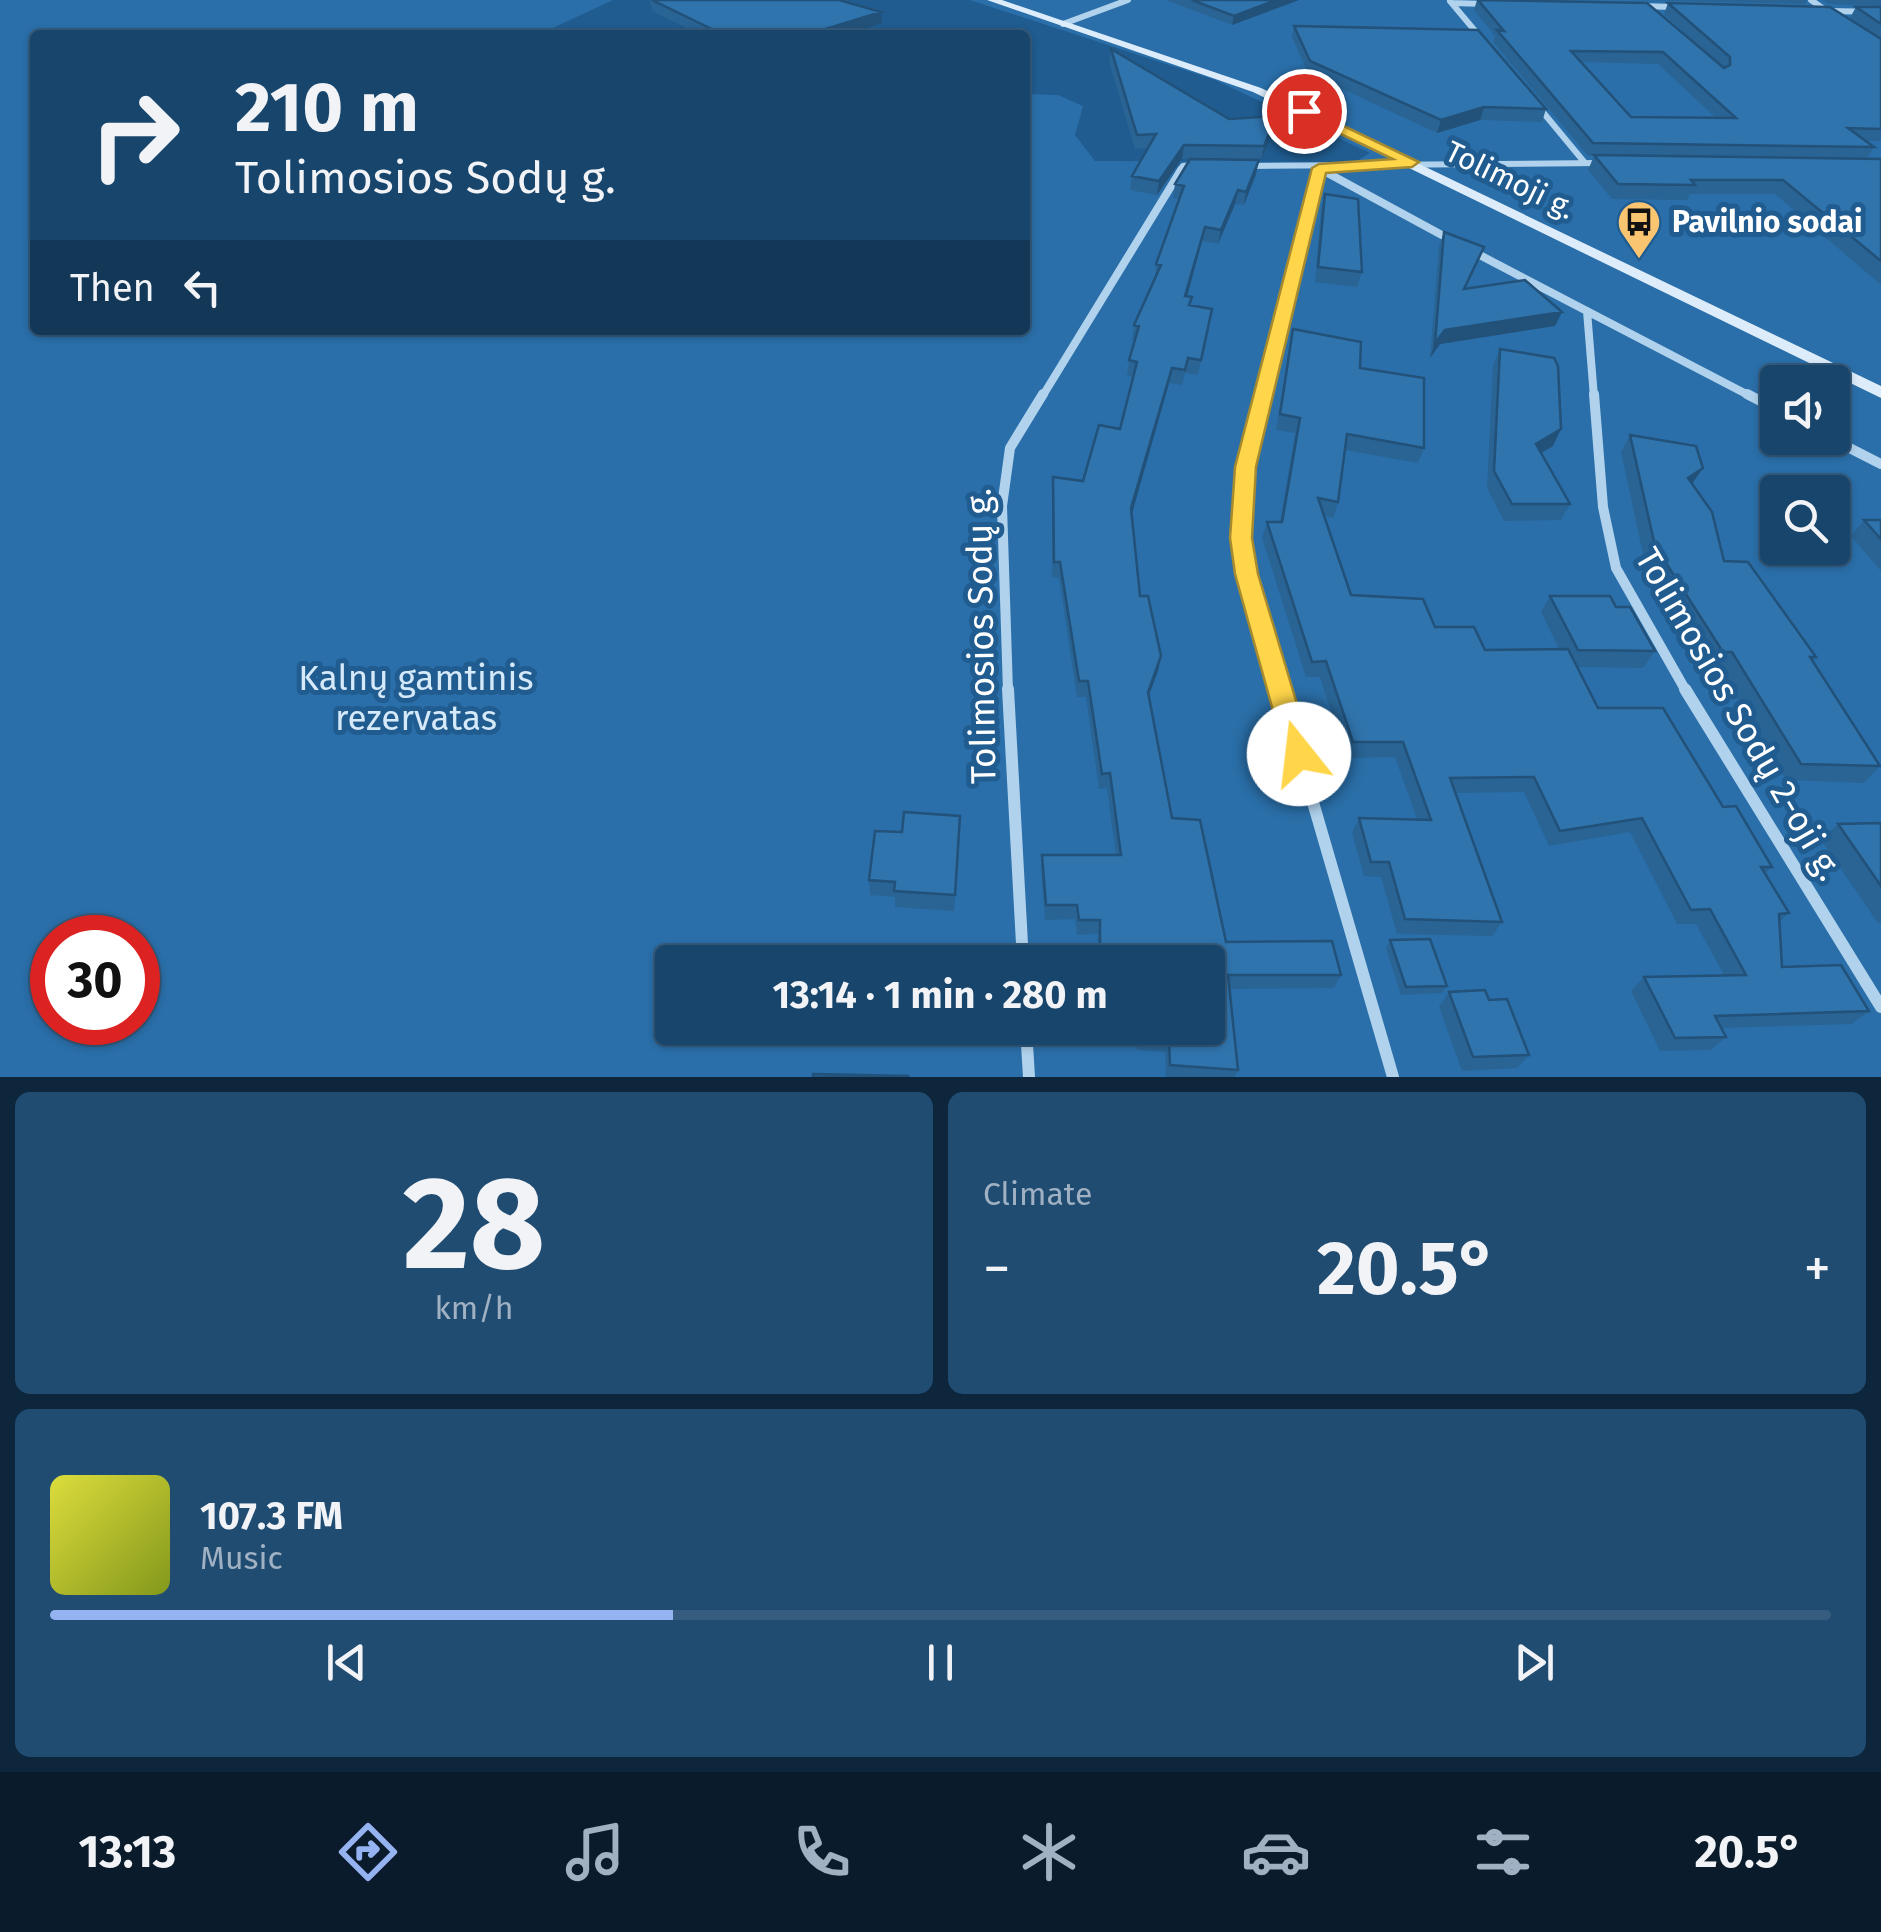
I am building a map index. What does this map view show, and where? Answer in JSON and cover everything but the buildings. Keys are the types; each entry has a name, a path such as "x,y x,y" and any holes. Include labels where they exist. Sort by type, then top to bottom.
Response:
{"street":[{"name":"Tolimoji g.","path":"992,0 1221,75 1412,162 1881,393"},
{"path":"1064,24 1128,0"},
{"path":"1637,0 1659,20"},
{"path":"1811,0 1840,20"},
{"path":"1451,2 1490,4"},
{"path":"1451,2 1486,44"},
{"path":"1624,6 1681,8"},
{"path":"1809,11 1881,12"},
{"path":"1532,99 1585,163"},
{"path":"1232,166 1603,163"},
{"name":"Tolimosios Sodų g.","path":"1022,945 1002,575 1002,506 1010,448 1184,166 1215,165"},
{"path":"1319,168 1760,401"},
{"path":"1319,168 1246,467 1241,538 1252,592 1393,1077"},
{"name":"Tolimosios Sodų 2-oji g.","path":"1588,312 1603,507 1616,568 1693,703 1881,1007"},
{"path":"1850,448 1881,464"},
{"path":"1027,1045 1029,1077"}],"green space":[{"name":"Kalnų gamtinis rezervatas","path":"0,0 613,0 549,30 30,30 30,335 1030,335 1030,94 1058,95 1083,106 1075,135 1095,161 1355,162 1370,153 1215,80 970,0 1881,0 1881,1077 0,1077"}],"place":[{"name":"Pavilnio sodai","path":"1639,260"}],"route":[{"path":"1299,754 1246,574 1241,538 1246,467 1319,168 1412,162 1304,111"}]}
